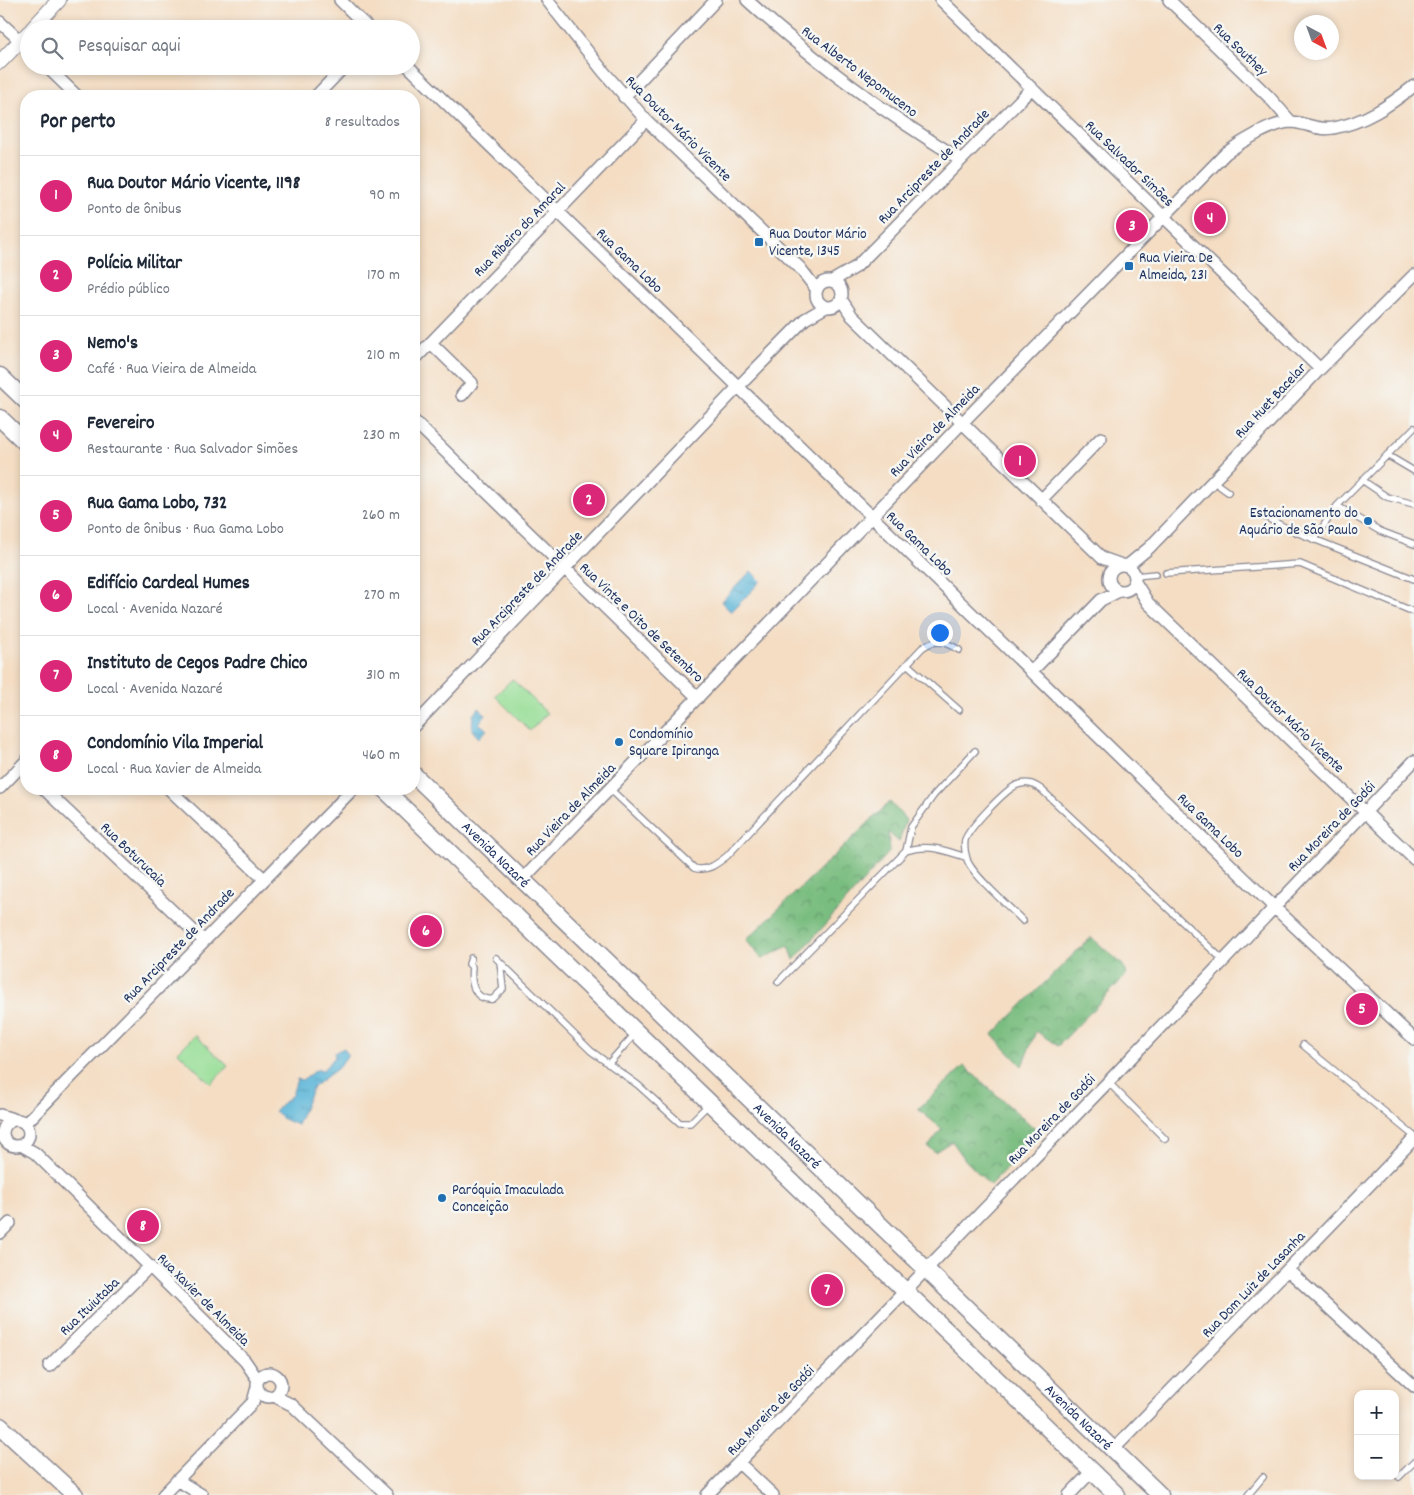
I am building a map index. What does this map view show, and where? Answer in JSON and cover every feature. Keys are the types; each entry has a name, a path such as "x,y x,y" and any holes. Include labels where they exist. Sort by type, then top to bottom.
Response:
{"main road":[{"path":"0,376 20,394"},
{"path":"0,418 20,437"},
{"name":"Avenida Nazaré","path":"420,781 1160,1495"},
{"name":"Avenida Nazaré","path":"390,795 1116,1495"},
{"path":"0,1426 75,1495"}],"street":[{"path":"40,20 59,0"},
{"path":"340,0 360,20"},
{"name":"Rua Doutor Mário Vicente","path":"547,0 624,97 646,120 800,268 823,287"},
{"path":"624,97 716,0"},
{"name":"Rua Alberto Nepomuceno","path":"747,0 814,58 865,98 960,159"},
{"name":"Rua Salvador Simões","path":"941,0 1320,369"},
{"name":"Rua Southey","path":"1169,0 1269,97 1291,122"},
{"path":"0,22 20,37"},
{"path":"0,62 20,46"},
{"path":"55,75 71,90"},
{"path":"322,90 336,75"},
{"name":"Rua Gama Lobo","path":"417,75 871,517 1274,906 1414,1038"},
{"path":"1291,122 1318,128 1333,128 1386,109 1414,86"},
{"name":"Rua Arcipreste de Andrade","path":"420,720 738,387 806,319 836,302 856,267 960,159 1032,88"},
{"name":"Rua Ribeiro do Amaral","path":"420,354 646,120"},
{"name":"Rua Vieira de Almeida","path":"522,880 871,517 1226,153 1261,132 1291,122"},
{"name":"Rua Arcipreste de Andrade","path":"806,319 823,287 856,267"},
{"name":"Rua Huet Bacelar","path":"1131,572 1149,548 1320,369 1414,275"},
{"path":"836,302 837,284 823,287 817,300 836,302 963,422 1102,558 1131,572"},
{"path":"431,343 472,383 462,395"},
{"name":"Rua Vinte e Oito de Setembro","path":"420,427 698,698"},
{"path":"1041,500 1101,438"},
{"path":"1102,558 1116,586"},
{"path":"1116,586 1114,568 1131,572"},
{"path":"1032,672 1131,572"},
{"name":"Rua Doutor Mário Vicente","path":"1131,572 1148,603"},
{"name":"Rua Doutor Mário Vicente","path":"1116,586 1148,603 1414,859"},
{"name":"Rua Moreira de Godói","path":"707,1495 1108,1082 1414,761"},
{"path":"0,787 20,770"},
{"name":"Rua Boturucaia","path":"50,795 203,940"},
{"path":"175,795 264,879"},
{"name":"Rua Arcipreste de Andrade","path":"23,1126 100,1039 203,940 347,795"},
{"path":"0,1115 23,1126"},
{"path":"8,1123 23,1126 22,1145 4,1146 2,1126 8,1123"},
{"name":"Rua Xavier de Almeida","path":"23,1126 35,1153"},
{"name":"Rua Dom Luiz de Lasanha","path":"1113,1450 1414,1137"},
{"name":"Rua Xavier de Almeida","path":"22,1145 35,1153 246,1361 268,1373"},
{"path":"0,1233 10,1223"},
{"name":"Rua Ituiutaba","path":"48,1366 150,1266"},
{"path":"1288,1270 1414,1386"},
{"name":"Rua Xavier de Almeida","path":"246,1361 258,1384"},
{"path":"253,1402 262,1375 268,1373 275,1374 280,1379 281,1385 292,1405 387,1495"},
{"path":"258,1384 261,1394 292,1405"},
{"path":"162,1495 253,1402 279,1392 281,1385"},
{"path":"739,1463 773,1495"},
{"path":"1069,1495 1092,1471"},
{"path":"177,1480 202,1495"}],"lane":[{"path":"1314,540 1337,506 1414,428"},
{"path":"1387,455 1414,470"},
{"path":"1362,480 1386,497 1414,504"},
{"path":"1214,482 1228,492"},
{"path":"1337,506 1380,531 1414,544"},
{"path":"1260,514 1314,540 1414,579"},
{"path":"1166,573 1300,564 1414,612"},
{"path":"1131,572 1156,574"},
{"path":"610,789 694,868 701,870 711,867 727,856 907,664 929,643 942,642 959,650"},
{"path":"907,664 959,710"},
{"path":"906,851 911,828 934,795 975,751"},
{"path":"1023,921 968,866 965,840 972,829 1010,790 1018,785 1035,785 1223,960"},
{"path":"778,982 906,851 919,846 930,846 966,857"},
{"path":"471,958 469,964 472,967 473,987 480,998 486,1000 493,999 503,989 498,960 586,1046 638,1086 680,1123 690,1123 710,1103"},
{"path":"608,1064 637,1032"},
{"path":"1303,1045 1414,1137"},
{"path":"1108,1082 1165,1139"},
{"path":"1399,1477 1414,1462"},
{"path":"1248,1495 1263,1477"}],"green space":[{"path":"512,679 547,713 530,731 495,696"},
{"path":"890,802 906,820 899,842 888,832 890,851 794,960 789,946 762,959 746,940"},
{"path":"1091,937 1123,965 1126,975 1058,1046 1036,1031 1022,1066 992,1035"},
{"path":"195,1035 228,1066 211,1084 178,1052"},
{"path":"964,1066 1040,1133 990,1185 966,1161 952,1141 935,1152 928,1147 942,1129 918,1109"}],"water":[{"path":"751,571 761,581 731,612 721,602"},
{"path":"479,708 486,715 479,723 487,730 479,738 472,730 473,715"},
{"path":"344,1048 348,1055 337,1069 313,1087 297,1125 281,1118 274,1111 292,1095 297,1079 302,1080 316,1070 323,1070 335,1057 334,1053"}],"place":[{"name":"Fevereiro","path":"1210,218"},
{"name":"Nemo's","path":"1132,226"},
{"name":"Rua Doutor Mário Vicente, 1345","path":"759,242"},
{"name":"Rua Vieira De Almeida, 231","path":"1129,266"},
{"name":"Rua Doutor Mário Vicente, 1198","path":"1020,461"},
{"name":"Polícia Militar","path":"589,500"},
{"name":"Estacionamento do Aquário de São Paulo","path":"1368,521"},
{"name":"Condomínio Square Ipiranga","path":"619,742"},
{"name":"Edifício Cardeal Humes","path":"426,931"},
{"name":"Rua Gama Lobo, 732","path":"1362,1009"},
{"name":"Paróquia Imaculada Conceição","path":"442,1198"},
{"name":"Condomínio Vila Imperial","path":"143,1226"},
{"name":"Instituto de Cegos Padre Chico","path":"827,1290"}]}
